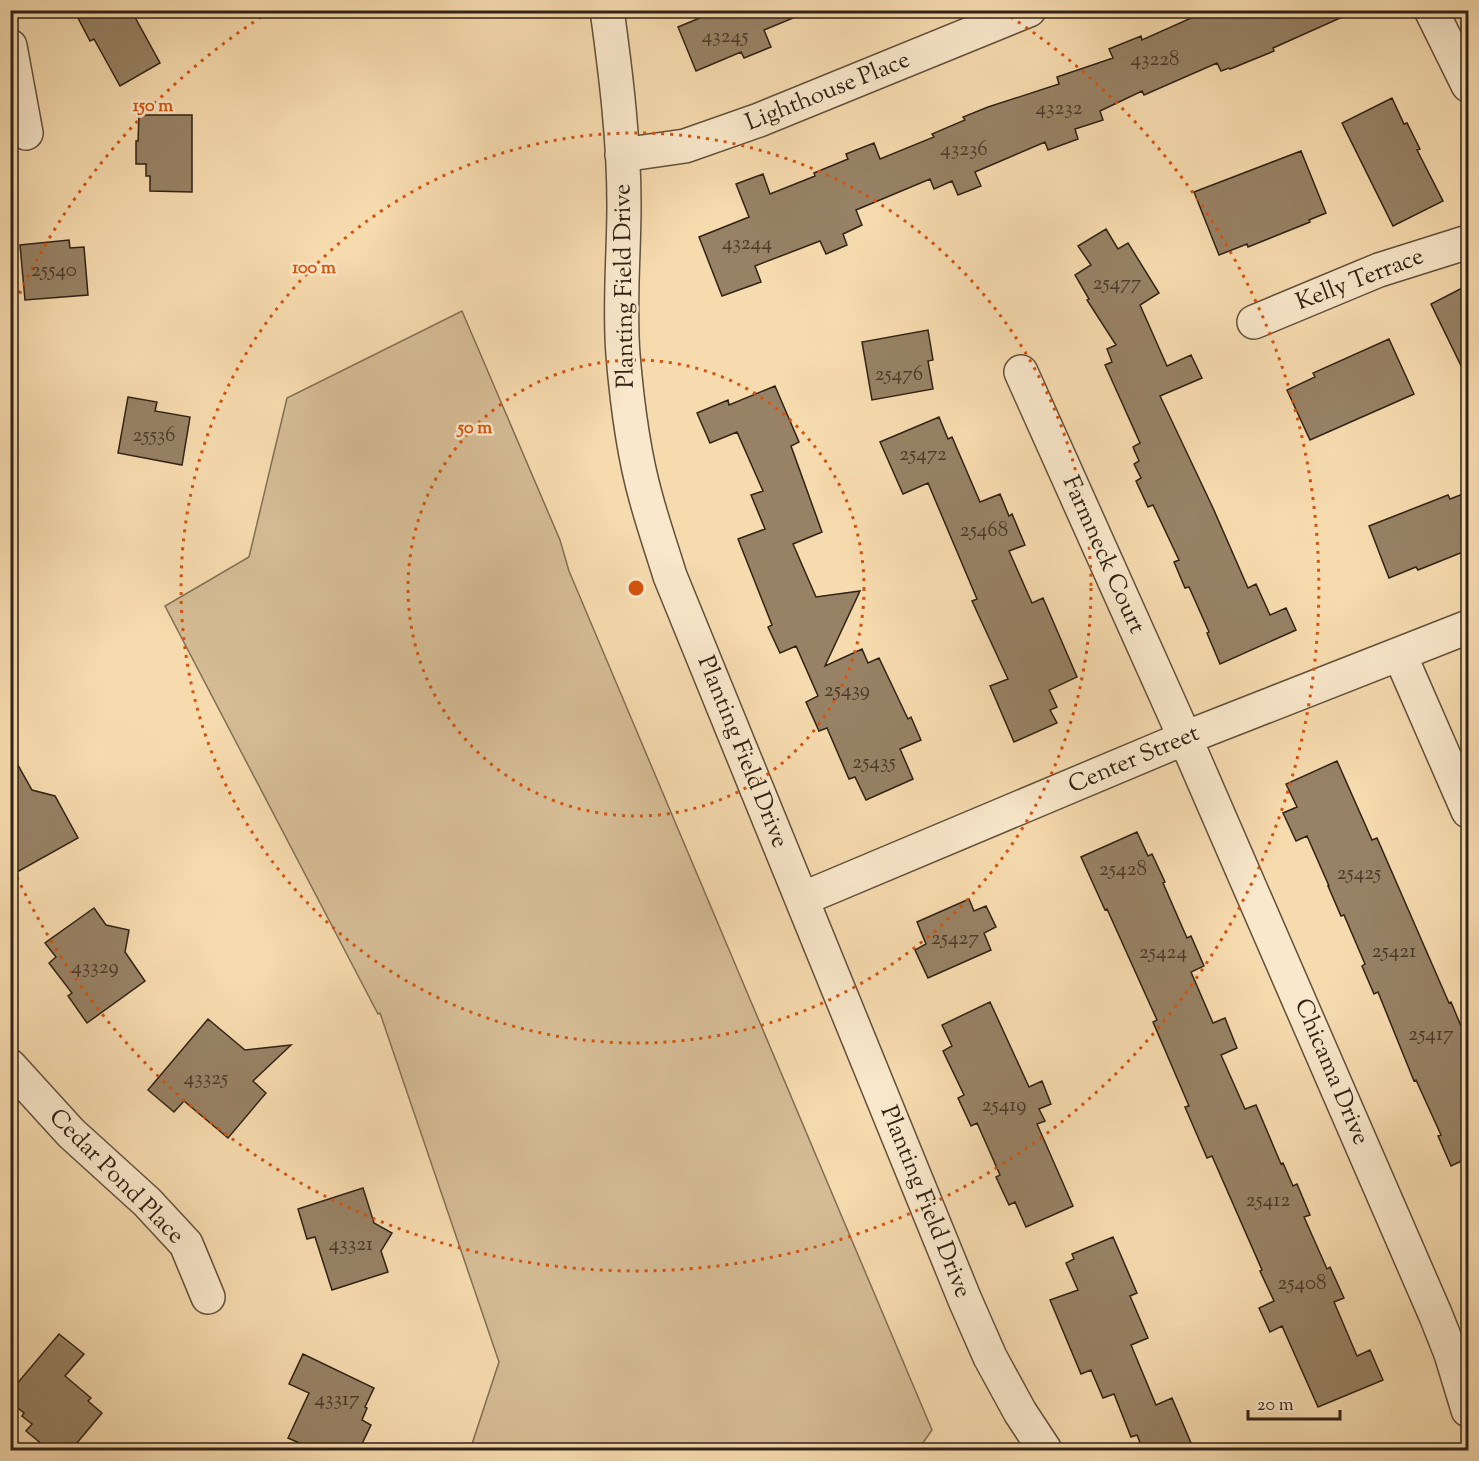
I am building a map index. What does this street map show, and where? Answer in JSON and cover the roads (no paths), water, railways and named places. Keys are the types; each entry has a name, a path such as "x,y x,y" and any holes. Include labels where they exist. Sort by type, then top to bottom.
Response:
{"street":[{"name":"Planting Field Drive","path":"607,10 622,155 623,353 632,435 645,497 670,576 964,1300 990,1357 1020,1412 1045,1450"},
{"name":"Lighthouse Place","path":"622,155 685,146 759,120 1029,10"},
{"path":"1431,10 1468,85"},
{"path":"10,46 26,133"},
{"name":"Kelly Terrace","path":"1254,322 1379,270 1468,242"},
{"name":"Farmneck Court","path":"1021,372 1185,738"},
{"name":"Center Street","path":"802,899 1185,738 1468,627"},
{"path":"1400,655 1468,811"},
{"name":"Chicama Drive","path":"1185,738 1436,1316 1451,1354 1468,1410"},
{"name":"Cedar Pond Place","path":"10,1066 71,1132 147,1202 186,1245 208,1297"}]}
